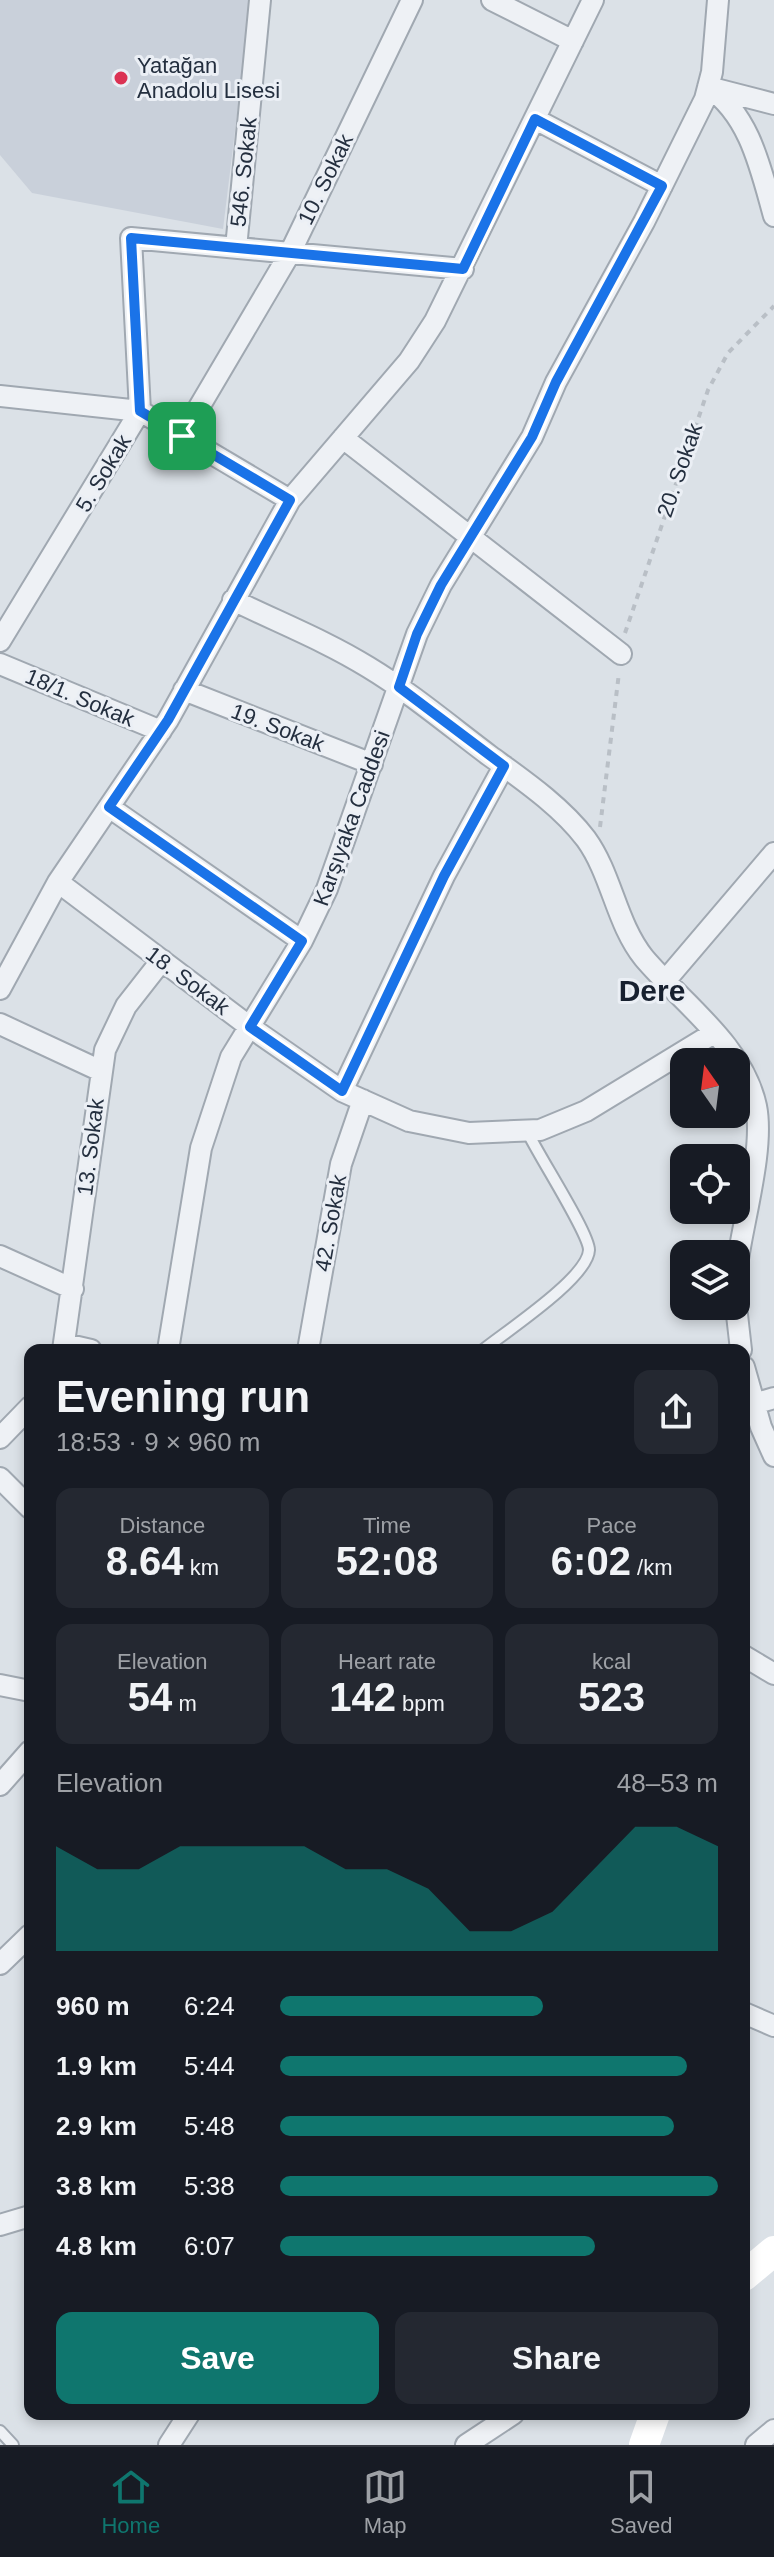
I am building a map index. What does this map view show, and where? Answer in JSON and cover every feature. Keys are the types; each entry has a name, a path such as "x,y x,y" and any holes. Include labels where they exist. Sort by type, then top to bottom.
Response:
{"street":[{"name":"546. Sokak","path":"236,248 260,0"},
{"name":"10. Sokak","path":"182,436 290,253 412,0"},
{"path":"492,0 573,41"},
{"path":"0,989 58,882 161,731 290,500 409,361 463,269 593,0"},
{"name":"Karşıyaka Caddesi","path":"169,1344 201,1148 231,1057 302,941 327,889 417,634 471,535 532,437 556,382 662,186 708,87 718,0"},
{"path":"708,87 774,104"},
{"path":"708,87 733,109 745,130 774,216"},
{"path":"535,119 662,186"},
{"name":"5. Sokak","path":"0,641 140,411 131,238 236,248"},
{"path":"236,248 463,269"},
{"path":"0,396 140,411 290,500"},
{"path":"343,438 621,654"},
{"path":"233,600 368,666 504,766 568,819 597,858 637,948 714,1033 739,1066 756,1108 765,1113 742,1240"},
{"name":"18/1. Sokak","path":"0,664 161,731"},
{"name":"19. Sokak","path":"184,690 372,764"},
{"path":"342,1091 457,849 504,766"},
{"path":"109,807 302,941"},
{"path":"665,981 774,853"},
{"name":"18. Sokak","path":"58,882 250,1027 342,1091 409,1121 443,1129 496,1134 527,1131 562,1122 586,1111 714,1033"},
{"name":"13. Sokak","path":"64,1344 105,1050 126,1006 162,960"},
{"path":"0,1024 101,1071"},
{"name":"42. Sokak","path":"309,1344 341,1164 363,1100"},
{"path":"0,1256 73,1289"},
{"path":"738,1320 740,1344"},
{"path":"750,1389 774,1456"},
{"path":"754,1404 774,1398"},
{"path":"0,1438 24,1420"},
{"path":"0,1478 24,1502"},
{"path":"750,1660 774,1674"},
{"path":"0,1685 24,1690"},
{"path":"0,1785 24,1758"},
{"path":"0,1964 24,1941"},
{"path":"750,2016 774,2026"},
{"path":"1,2223 24,2217"},
{"path":"750,2271 774,2251"},
{"path":"169,2445 185,2420"},
{"path":"466,2445 504,2420"},
{"path":"644,2445 653,2420"},
{"path":"756,2445 774,2430"}],"lane":[{"path":"490,1344 571,1279 585,1263 589,1251 579,1221 548,1173 527,1131"},
{"path":"0,2431 13,2445"}],"path":[{"name":"20. Sokak","path":"597,858 621,654 639,587 708,390 728,353 774,306"}],"shaded area":[{"name":"Yatağan Anadolu Lisesi","path":"0,0 251,0 223,229 32,193 0,155"}],"place":[{"name":"Yatağan Anadolu Lisesi","path":"121,78"}],"district":[{"name":"Dere","path":"652,991"}],"route":[{"path":"535,119 662,186 556,382 532,437 441,585 417,634 399,687 504,766 444,876 382,1013 342,1091 250,1027 302,941 109,807 168,720 266,538 290,500 182,436 140,411 131,238 463,269 535,119"}]}
